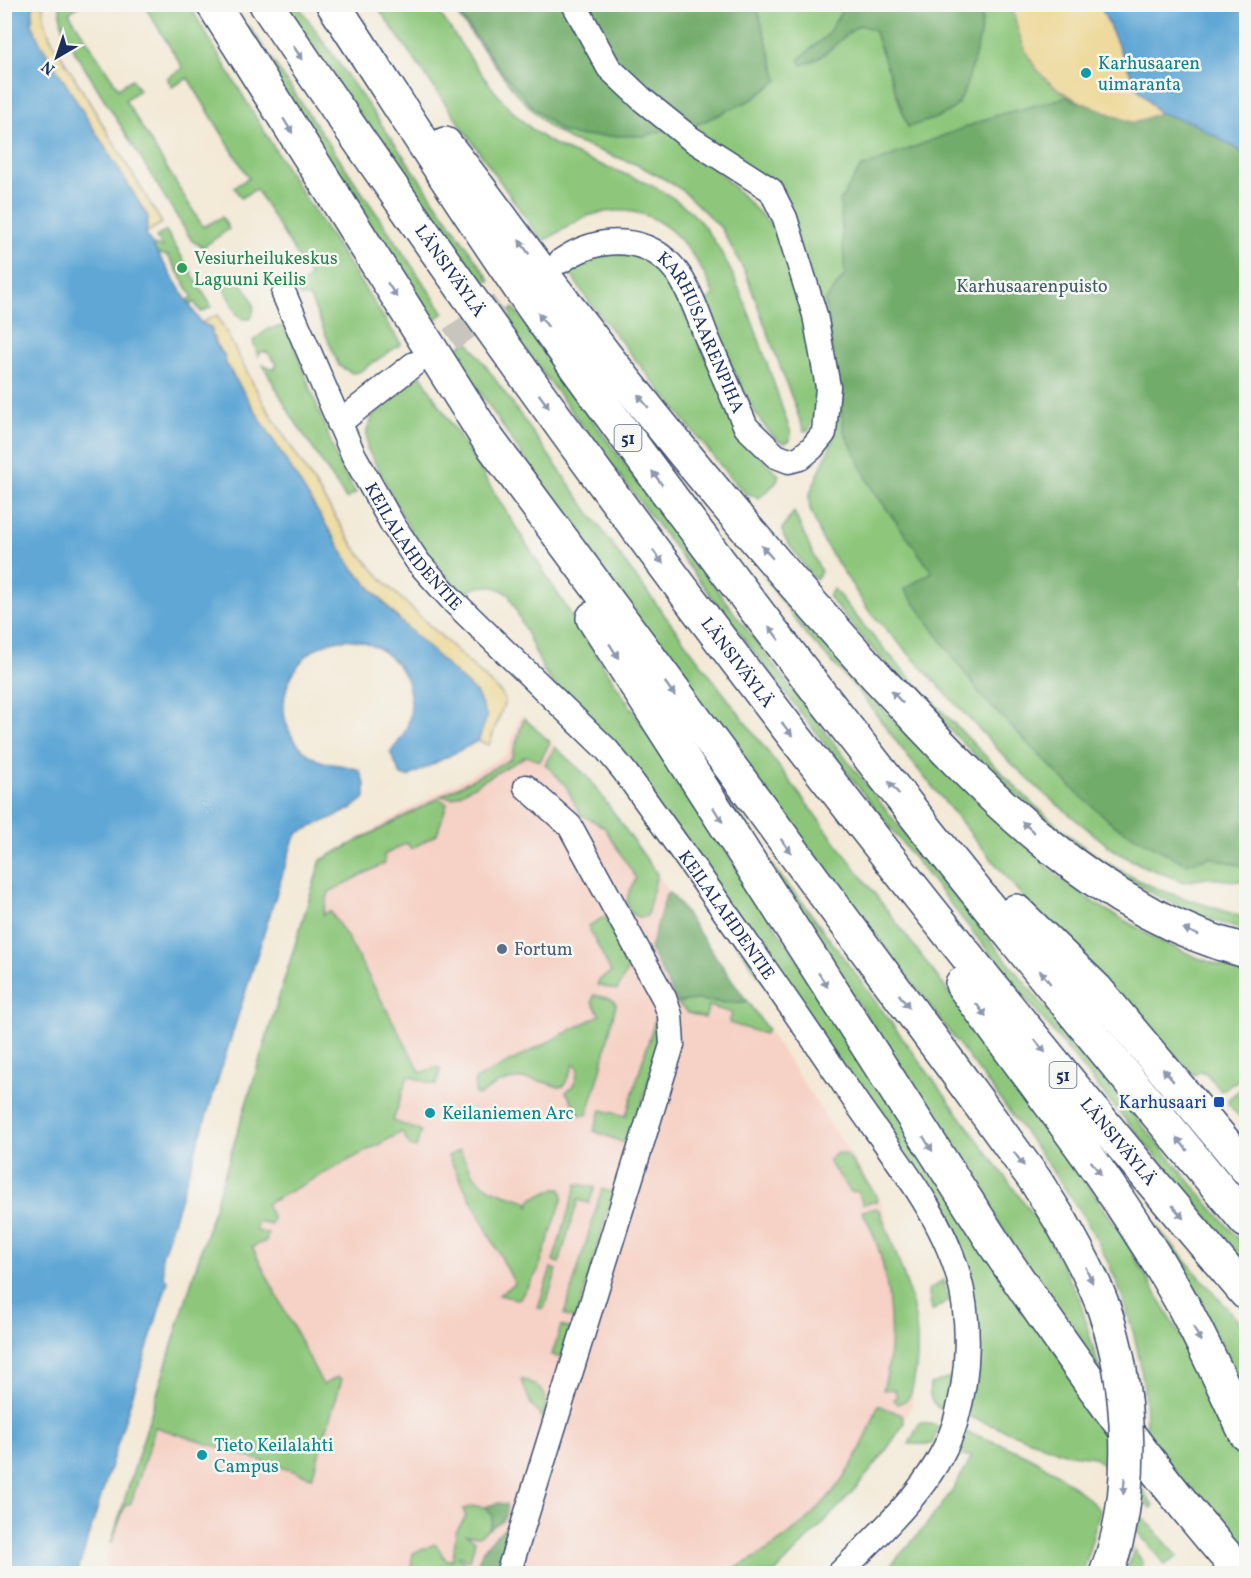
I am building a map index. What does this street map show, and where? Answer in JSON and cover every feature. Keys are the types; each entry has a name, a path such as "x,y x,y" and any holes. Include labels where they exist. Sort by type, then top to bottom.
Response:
{"highway":[{"path":"213,4 487,438 551,554 992,1241 1051,1327 1160,1474 1242,1574"},
{"name":"LÄNSIVÄYLÄ","path":"266,4 458,283 767,703 1041,1048 1246,1293"},
{"path":"340,15 481,188 563,300 690,460 833,628 936,741 1057,853 1114,892 1194,933 1246,951"},
{"name":"51","path":"340,15 440,172 540,316 690,522 840,720 1117,1067 1246,1221"},
{"path":"487,438 965,1084 1035,1180 1062,1223 1103,1306 1114,1344 1123,1390 1126,1432 1123,1496 1117,1535 1106,1574"},
{"path":"930,833 992,884 1026,922 1097,990 1246,1168"},
{"path":"884,853 926,933 1106,1183 1142,1238 1182,1304 1246,1434"}],"street":[{"name":"KARHUSAARENPIHA","path":"561,261 577,250 592,244 617,241 655,251 679,275 746,427 751,433 776,456 789,461 800,458 824,433 828,387 815,315 793,239 771,190 690,138 644,101 609,68 574,4"},
{"name":"KEILALAHDENTIE","path":"284,294 339,423 371,488 418,562 454,602 607,750 625,772 799,1017 923,1202 944,1240 957,1272 965,1314 965,1373 955,1423 941,1455 921,1485 893,1519 839,1574"},
{"path":"339,423 414,364"},
{"path":"508,1574 672,1045 670,1015 664,998 570,826 526,787"}],"shaded area":[{"path":"521,715 589,778 768,1030 881,1200 916,1316 912,1405 885,1455 775,1573 102,1574 321,860 507,754"}],"green space":[{"path":"60,5 80,5 69,13 118,88 132,79 139,90 125,100 203,227 222,217 229,229 203,247 192,241 76,54 62,24"},
{"path":"144,5 189,5 289,173 401,344 359,372 352,373 339,366 312,302 309,297 299,296 295,291 310,277 256,189 241,198 234,187 249,178 188,78 172,87 167,78 183,68"},
{"path":"284,5 298,5 490,280 478,288"},
{"path":"376,5 434,5 487,82 518,117 536,132 572,153 645,182 678,201 693,214 724,258 751,317 791,433 790,440 785,443 774,437 750,404 704,302 714,295 705,276 682,242 668,228 652,218 634,212 614,211 584,217 542,241"},
{"name":"Karhusaarenpuisto","path":"450,5 1100,5 1159,113 1191,122 1246,154 1246,882 1207,878 1184,882 1143,866 1116,852 1043,793 1004,756 869,611 823,541 810,509 809,496 832,442 784,198 701,154 776,230 801,305 816,382 816,407 809,430 804,431 746,274 721,228 682,190 666,180 638,165 570,140 549,127 515,92"},
{"path":"452,5 756,5 778,80 753,99 694,126 667,129 645,136 577,136 561,131 533,107 503,73"},
{"path":"841,5 978,5 982,12 982,21 977,47 969,77 955,107 939,117 908,127 874,30 860,25 819,58 802,65 799,59 827,35 843,9"},
{"path":"249,26 444,313 433,321 333,172 244,29"},
{"name":"Karhusaarenpuisto","path":"1067,97 1134,123 1159,113 1191,122 1246,154 1246,867 1210,857 1186,864 1115,826 1075,791 983,698 904,589 932,572 871,487 844,431 825,301 845,275 840,201 860,168 994,116"},
{"path":"166,231 212,307 201,312 194,302 176,313 172,310 193,297 168,256 132,248 134,242 163,247 156,237"},
{"path":"632,254 653,264 670,284 747,444 779,475 776,483 759,498 745,493 729,476 590,303 568,270 595,255"},
{"path":"236,275 253,302 254,308 250,319 243,319 237,314 221,283 223,276"},
{"path":"514,308 600,430 777,669 961,904 1246,1248 1246,1263 1053,1032 773,677 501,317"},
{"path":"282,326 291,337 339,464 356,493 346,499 292,417 263,365 274,369 277,364 267,352 261,352 258,356 253,341 268,329"},
{"path":"468,341 623,560 1037,1109 1121,1233 1180,1335 1246,1465 1246,1558 1146,1437 1144,1387 1127,1312 1109,1264 1080,1211 1000,1099 606,576 453,350"},
{"path":"420,374 593,650 1096,1413 1119,1457 1154,1506 1151,1508 1094,1457 1064,1453 968,1416 966,1269 544,671 509,595 498,588 486,586 475,588 463,595 415,539 367,448 367,430 374,414"},
{"path":"794,512 821,572 816,579 812,577 784,537 782,529"},
{"path":"763,575 908,736 1062,880 1096,904 1157,939 1198,958 1246,974 1246,1075 1221,1091 1206,1073 1201,1071 1194,1075 1030,906 908,757 858,690 805,633"},
{"path":"834,589 916,684 1004,775 1060,828 1101,859 1138,880 1168,893 1246,918 1246,931 1201,916 1159,897 1120,875 1049,823 981,762 886,664 828,596"},
{"path":"524,718 550,742 540,761 526,756 453,798 441,796 511,759"},
{"path":"555,747 589,778 657,874 647,916 638,917 629,909 627,901 629,891 636,878 604,827 580,814 566,786 545,764"},
{"path":"439,798 447,804 437,834 411,849 407,843 384,855 385,863 329,892 323,915 330,911 347,937 421,1073 436,1067 441,1069 436,1085 408,1076 393,1121 421,1131 416,1148 410,1146 402,1132 266,1204 273,1218 271,1224 258,1221 255,1230 268,1234 266,1241 252,1247 323,1385 337,1377 342,1379 312,1477 155,1427 131,1503 125,1506 111,1544 321,860"},
{"path":"726,798 755,836 774,869 803,903 1044,1230 1079,1298 1101,1375 1066,1327"},
{"path":"669,893 747,1001 729,1003 695,1000 677,1003 650,949 666,895"},
{"path":"606,916 632,962 617,990 597,985 599,980 611,972 588,926"},
{"path":"594,995 611,999 616,1004 600,1073 587,1115 580,1115 566,1092 572,1087 576,1078 578,1067 574,1064 564,1086 518,1079 499,1083 480,1095 475,1094 475,1080 600,1015 592,1002"},
{"path":"688,999 725,1003 747,1001 768,1030 764,1034 729,1023 732,1013 709,1006 705,1018 688,1013 677,1003"},
{"path":"655,1020 662,1022 663,1030 632,1138 627,1144 594,1131 601,1110 626,1116"},
{"path":"1246,1085 1246,1124 1228,1104 1228,1099"},
{"path":"1246,1124 1246,1141 1240,1131"},
{"path":"460,1150 478,1180 503,1194 527,1201 529,1206 531,1199 555,1189 561,1189 563,1197 538,1271 520,1298 499,1295 515,1284 448,1156"},
{"path":"837,1153 847,1155 876,1195 877,1201 863,1204 857,1191 851,1192 828,1161"},
{"path":"1122,1182 1161,1232 1246,1330 1246,1410"},
{"path":"577,1184 595,1187 589,1203 578,1200 559,1263 553,1261"},
{"path":"602,1189 613,1193 576,1320 564,1315"},
{"path":"876,1208 880,1211 903,1273 917,1335 917,1357 911,1392 906,1401 898,1404 893,1399 897,1396 894,1389 883,1390 890,1347 889,1299 879,1252 872,1230 862,1211"},
{"path":"551,1268 557,1270 544,1309 538,1308"},
{"path":"944,1280 949,1300 932,1311 928,1290"},
{"path":"561,1326 571,1329 561,1358 552,1355"},
{"path":"950,1378 946,1402 941,1409 931,1399 930,1384"},
{"path":"521,1379 536,1385 544,1393 546,1404 543,1419 531,1404"},
{"path":"878,1405 902,1415 904,1423 876,1464 844,1501 775,1573 725,1573 777,1544 820,1506 839,1484 854,1460 868,1434"},
{"path":"920,1422 939,1426 932,1444 909,1444"},
{"path":"965,1432 1004,1445 1038,1462 1069,1483 1100,1510 1083,1573 882,1574 932,1518 963,1473 972,1456 953,1456 959,1435"},
{"path":"497,1503 506,1504 506,1513 501,1521 490,1528 493,1516 485,1507"},
{"path":"474,1506 485,1507 493,1516 490,1528 479,1536 467,1535 475,1541 470,1560 458,1557 468,1566 468,1569 459,1566 456,1573 434,1571 410,1574 413,1553 435,1544 447,1560 453,1559 456,1532 466,1516 463,1509"},
{"path":"1139,1516 1178,1556 1165,1565 1136,1530"},
{"path":"507,1526 510,1526 496,1573 475,1573 487,1546"},
{"path":"1134,1549 1142,1561 1145,1573 1126,1573"}],"sand":[{"path":"33,5 43,5 44,19 50,37 162,223 146,233 148,217 38,39 32,24"},
{"name":"Karhusaaren uimaranta","path":"1012,5 1100,5 1137,87 1159,113 1134,123 1087,105 1052,85 1038,71 1027,54"},
{"path":"217,315 264,404 355,548 389,587 502,694 505,701 489,745 478,741 487,717 352,567 226,364 224,354 217,346 211,327 201,323"}],"water":[{"path":"33,4 32,24 38,39 148,217 146,235 201,323 211,327 217,346 224,354 226,364 352,567 395,616 477,694 487,717 478,741 408,777 401,775 390,752 405,731 411,707 405,677 391,658 381,650 355,640 332,642 311,652 295,669 286,690 284,714 292,736 311,756 359,770 365,784 365,798 351,809 298,833 293,841 162,1257 164,1277 168,1281 77,1574 4,1573 4,5"},
{"path":"1100,5 1246,5 1246,154 1191,122 1159,113 1137,87"}],"tunnel":[{"path":"421,360 535,280"}],"place":[{"name":"Karhusaaren uimaranta","path":"1086,73"},
{"name":"Vesiurheilukeskus Laguuni Keilis","path":"182,268"},
{"name":"Fortum","path":"502,949"},
{"name":"Karhusaari","path":"1219,1102"},
{"name":"Keilaniemen Arc","path":"430,1113"},
{"name":"Tieto Keilalahti Campus","path":"202,1455"}]}
